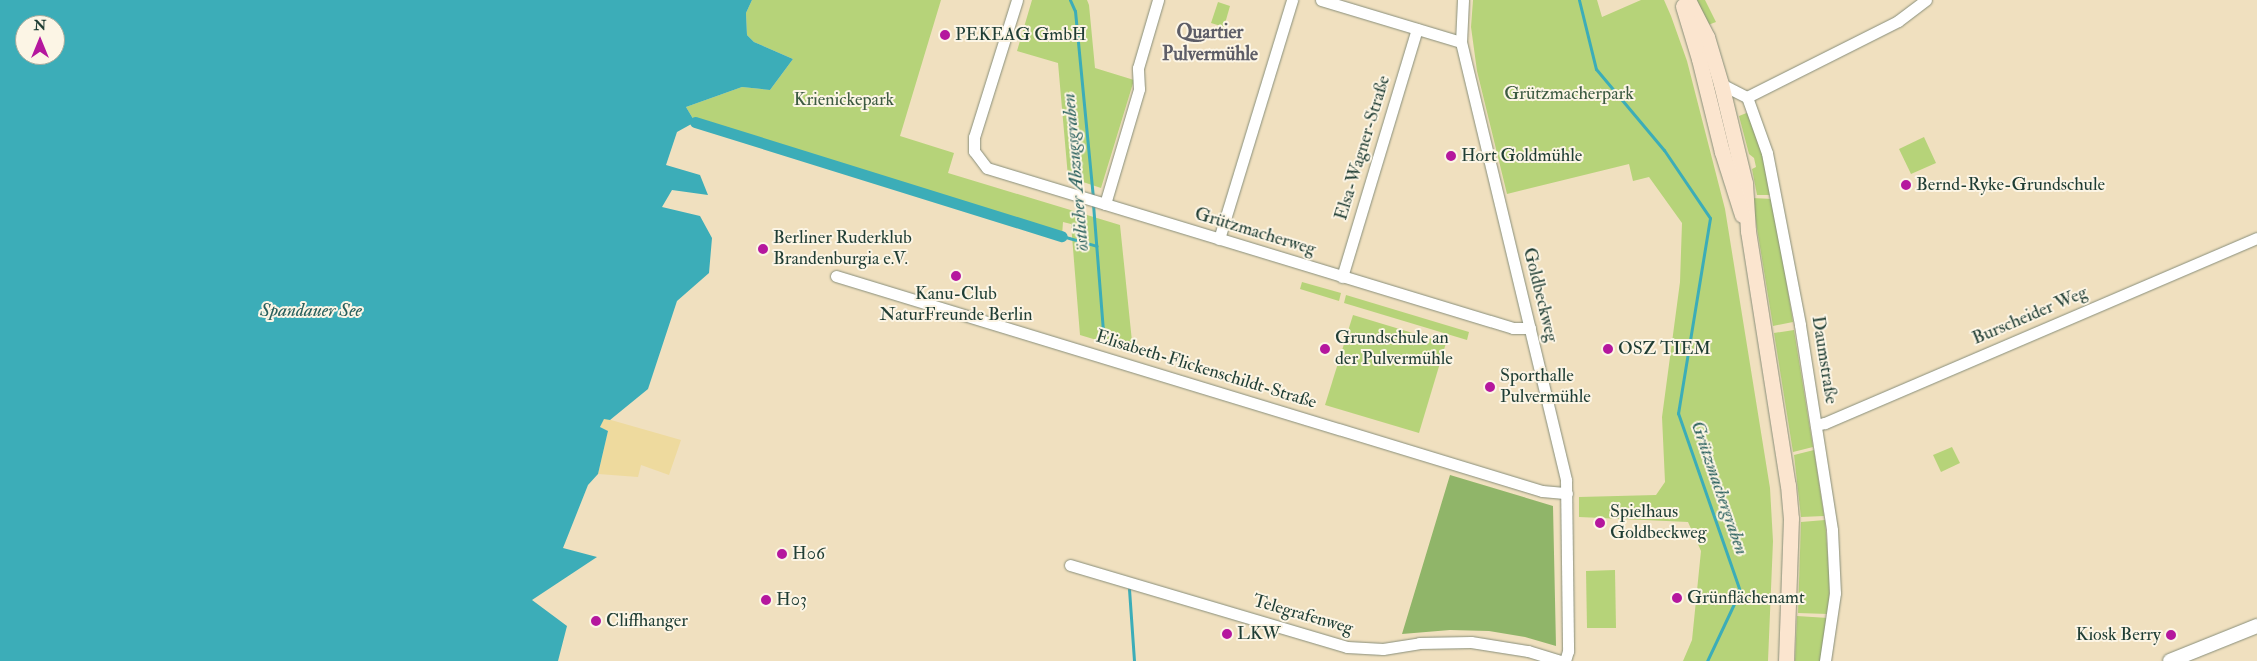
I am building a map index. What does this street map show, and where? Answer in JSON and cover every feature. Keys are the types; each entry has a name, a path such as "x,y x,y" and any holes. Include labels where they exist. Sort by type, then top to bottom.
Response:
{"main road":[{"path":"1681,0 1700,58 1722,152 1748,231"},
{"path":"1688,0 1707,37 1721,84 1745,183 1748,231 1790,502 1791,545 1786,661"}],"street":[{"name":"Grützmacherweg","path":"1017,0 974,137 973,144 977,155 987,168 1512,328 1530,328"},
{"path":"1100,203 1140,89 1138,68 1158,0"},
{"path":"1220,239 1292,0"},
{"path":"1321,0 1461,42"},
{"name":"Goldbeckweg","path":"1463,0 1461,42 1562,463 1567,493 1568,651 1565,661"},
{"path":"1721,84 1747,98 1898,22 1926,0"},
{"name":"Elsa-Wagner-Straße","path":"1342,277 1417,29"},
{"name":"Daumstraße","path":"1747,98 1768,154 1777,197 1832,530 1835,578 1832,616 1825,661"},
{"name":"Burscheider Weg","path":"1816,425 1825,423 2257,238"},
{"name":"Elisabeth-Flickenschildt-Straße","path":"836,276 1542,490 1567,493"},
{"name":"Telegrafenweg","path":"1070,565 1347,647 1383,649 1419,644 1471,642 1528,651 1560,661"},
{"path":"2170,661 2257,626"}],"green space":[{"name":"Krienickepark","path":"752,0 941,0 900,136 954,153 948,173 1120,225 1133,351 1080,335 1071,224 1063,222 1062,236 695,122 686,107 742,87 770,90 793,59 754,42 747,35 746,13"},
{"path":"1032,0 1087,0 1095,68 1134,80 1101,188 1068,177 1058,63 1017,51"},
{"name":"Grützmacherpark","path":"1473,0 1597,0 1602,17 1641,0 1664,0 1687,61 1725,209 1770,488 1773,541 1768,661 1683,661 1692,640 1701,551 1688,522 1579,517 1579,497 1656,495 1665,482 1662,417 1680,282 1682,223 1649,177 1633,181 1629,164 1507,194 1477,71 1471,27"},
{"path":"1697,0 1705,0 1716,22 1708,25"},
{"path":"1218,2 1230,6 1224,27 1211,23"},
{"path":"1749,112 1761,144 1773,195 1757,195 1752,169 1756,167 1754,158 1749,154 1739,116"},
{"path":"1924,137 1936,163 1911,174 1899,149"},
{"path":"1752,198 1773,199 1793,322 1773,326"},
{"path":"1302,282 1341,293 1339,301 1300,289"},
{"path":"1346,295 1469,332 1467,340 1344,303"},
{"path":"1353,315 1446,343 1419,433 1325,405"},
{"path":"1794,330 1813,447 1793,452 1774,333"},
{"path":"1952,447 1960,463 1941,472 1933,455"},
{"path":"1814,450 1824,516 1801,517 1794,455"},
{"path":"1450,475 1553,506 1556,646 1525,637 1489,631 1450,630 1402,634"},
{"path":"1825,520 1830,584 1828,614 1798,613 1801,522"},
{"path":"1615,570 1616,628 1587,628 1586,571"},
{"path":"1797,616 1828,618 1821,661 1795,661"}],"sand":[{"path":"604,418 681,440 669,475 641,465 638,477 598,474 608,431 600,427"}],"water":[{"name":"Spandauer See","path":"0,0 752,0 746,13 747,35 754,42 793,59 770,90 742,87 686,107 695,122 677,132 666,165 700,175 708,195 672,190 662,207 700,216 712,238 709,273 677,301 648,389 610,420 604,419 600,427 608,431 598,474 588,485 563,548 597,557 532,600 567,626 558,661 0,661"}],"waterway":[{"name":"östlicher Abzugsgraben","path":"1070,0 1075,11 1093,197"},
{"name":"Grützmachergraben","path":"1579,0 1596,69 1664,150 1710,218 1678,413 1740,591 1707,661"},
{"path":"695,122 1062,236"},
{"name":"östlicher Abzugsgraben","path":"1093,204 1104,343"},
{"path":"1062,236 1097,246"},
{"name":"östlicher Abzugsgraben","path":"1129,589 1134,661"}],"place":[{"name":"PEKEAG GmbH","path":"945,35"},
{"name":"Hort Goldmühle","path":"1451,156"},
{"name":"Bernd-Ryke-Grundschule","path":"1906,185"},
{"name":"Berliner Ruderklub Brandenburgia e.V.","path":"763,249"},
{"name":"Kanu-Club NaturFreunde Berlin","path":"956,276"},
{"name":"Grundschule an der Pulvermühle","path":"1325,349"},
{"name":"OSZ TIEM","path":"1608,349"},
{"name":"Sporthalle Pulvermühle","path":"1490,387"},
{"name":"Spielhaus Goldbeckweg","path":"1600,523"},
{"name":"H06","path":"782,554"},
{"name":"Grünflächenamt","path":"1677,598"},
{"name":"H03","path":"766,600"},
{"name":"Cliffhanger","path":"596,621"},
{"name":"LKW","path":"1227,634"},
{"name":"Kiosk Berry","path":"2171,635"}],"district":[{"name":"Quartier Pulvermühle","path":"1210,44"}]}
